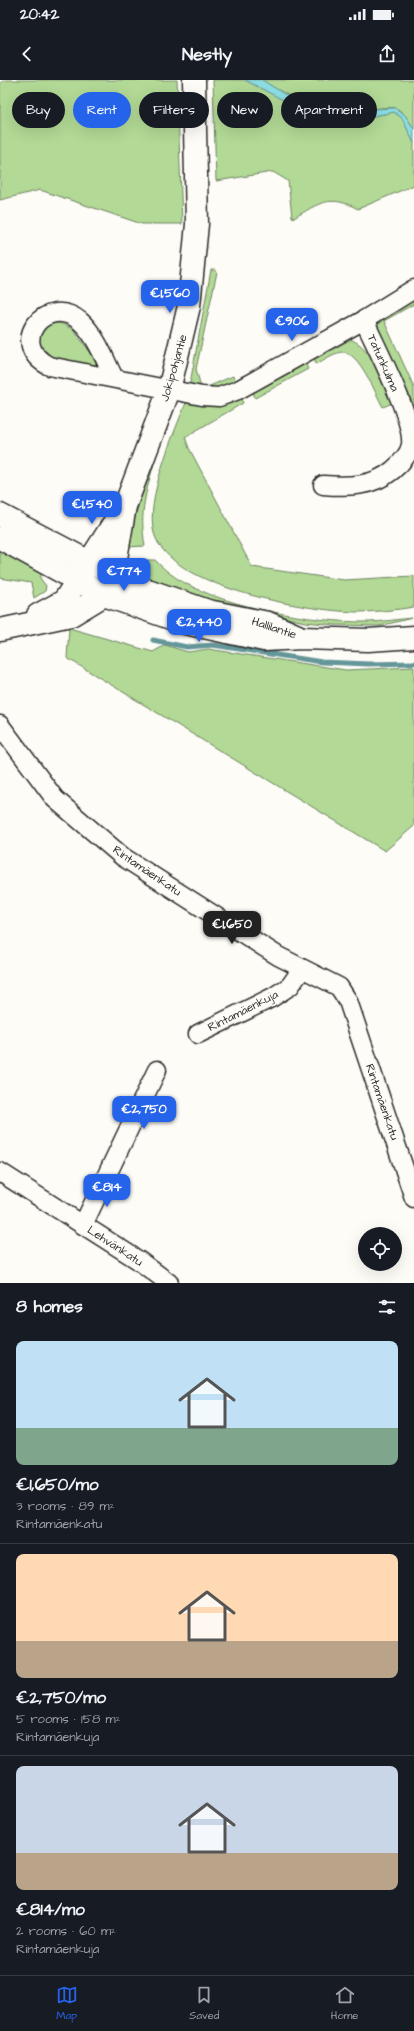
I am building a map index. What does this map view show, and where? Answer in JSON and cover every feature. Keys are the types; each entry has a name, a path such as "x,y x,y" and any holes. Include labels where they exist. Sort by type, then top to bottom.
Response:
{"main road":[{"name":"Jokipohjantie","path":"104,595 113,576 125,506 169,390 188,313 194,268 197,224 194,80"},
{"name":"Jokipohjantie","path":"8,629 64,601 125,506"},
{"path":"0,515 83,572"},
{"path":"0,538 83,572"},
{"name":"Hallilantie","path":"83,572 113,576 133,585 208,611 268,623 302,638"},
{"name":"Hallilantie","path":"83,572 104,595 185,623 264,640 302,638 368,640 414,637"},
{"path":"8,629 71,615 104,595"}],"street":[{"path":"114,378 96,343 80,321 71,316 55,313 46,315 34,325 31,332 32,350 34,356 48,366 72,372 114,378 169,390 213,397 226,395 238,390 364,320 414,289"},
{"name":"Tatunkulma","path":"323,485 346,487 361,484 388,475 401,463 411,446 407,415 364,320"},
{"name":"Rintamäenkatu","path":"0,726 55,799 123,857 272,952 338,987 348,1001 414,1198"},
{"name":"Rintamäenkuja","path":"198,1034 273,997 290,986 302,969"},
{"path":"82,1225 157,1070"},
{"name":"Lehvänkatu","path":"0,1172 138,1260 169,1283"}],"green space":[{"path":"5,80 177,80 177,92 139,92 139,128 179,128 182,224 142,224 40,190 0,200 0,83"},
{"path":"213,80 245,80 269,92 217,92 217,128 273,128 273,94 281,98 281,128 377,128 377,115 394,112 402,118 414,143 414,185 358,209 348,204 332,201 325,202 311,208 294,218 292,217 288,181 273,172 216,181"},
{"path":"262,80 414,80 414,129 404,115 396,108 377,108 377,92 282,92"},
{"path":"211,270 215,270 217,272 196,369 201,387 205,388 233,376 236,384 228,389 189,389"},
{"path":"414,298 414,304 384,321 414,387 414,403 410,404 378,334 378,323 380,317"},
{"path":"54,323 60,323 73,329 102,368 48,360 39,347 39,334 47,326"},
{"path":"350,339 365,349 376,365 393,399 390,404 383,407 366,374 354,358 348,354 342,352 332,355 316,364 314,357 345,340"},
{"path":"303,364 306,365 308,369 255,398 253,392"},
{"path":"242,399 243,403 185,437 189,448 252,567 344,580 414,576 414,607 386,611 357,612 335,611 275,601 243,593 212,582 185,568 165,552 154,533 152,519 153,504 168,449 186,403 221,406"},
{"path":"155,460 144,502 143,534 145,546 126,547 140,500"},
{"path":"0,550 42,572 40,578 46,586 45,591 34,598 31,583 0,578"},
{"path":"126,560 155,560 168,572 187,584 210,594 236,603 293,616 347,622 374,622 412,618 380,626 335,625 305,622 220,603 145,580 131,569"},
{"path":"69,628 153,652 165,645 188,652 208,649 346,670 414,667 414,826 385,851 67,658"}],"water":[{"path":"245,80 262,80 281,92 281,99 273,95 273,92 268,92"},
{"path":"395,108 405,115 414,129 414,143 402,118 394,112 377,115 377,109"}],"waterway":[{"path":"153,640 187,647 213,645 322,662 369,664 414,663"}]}
